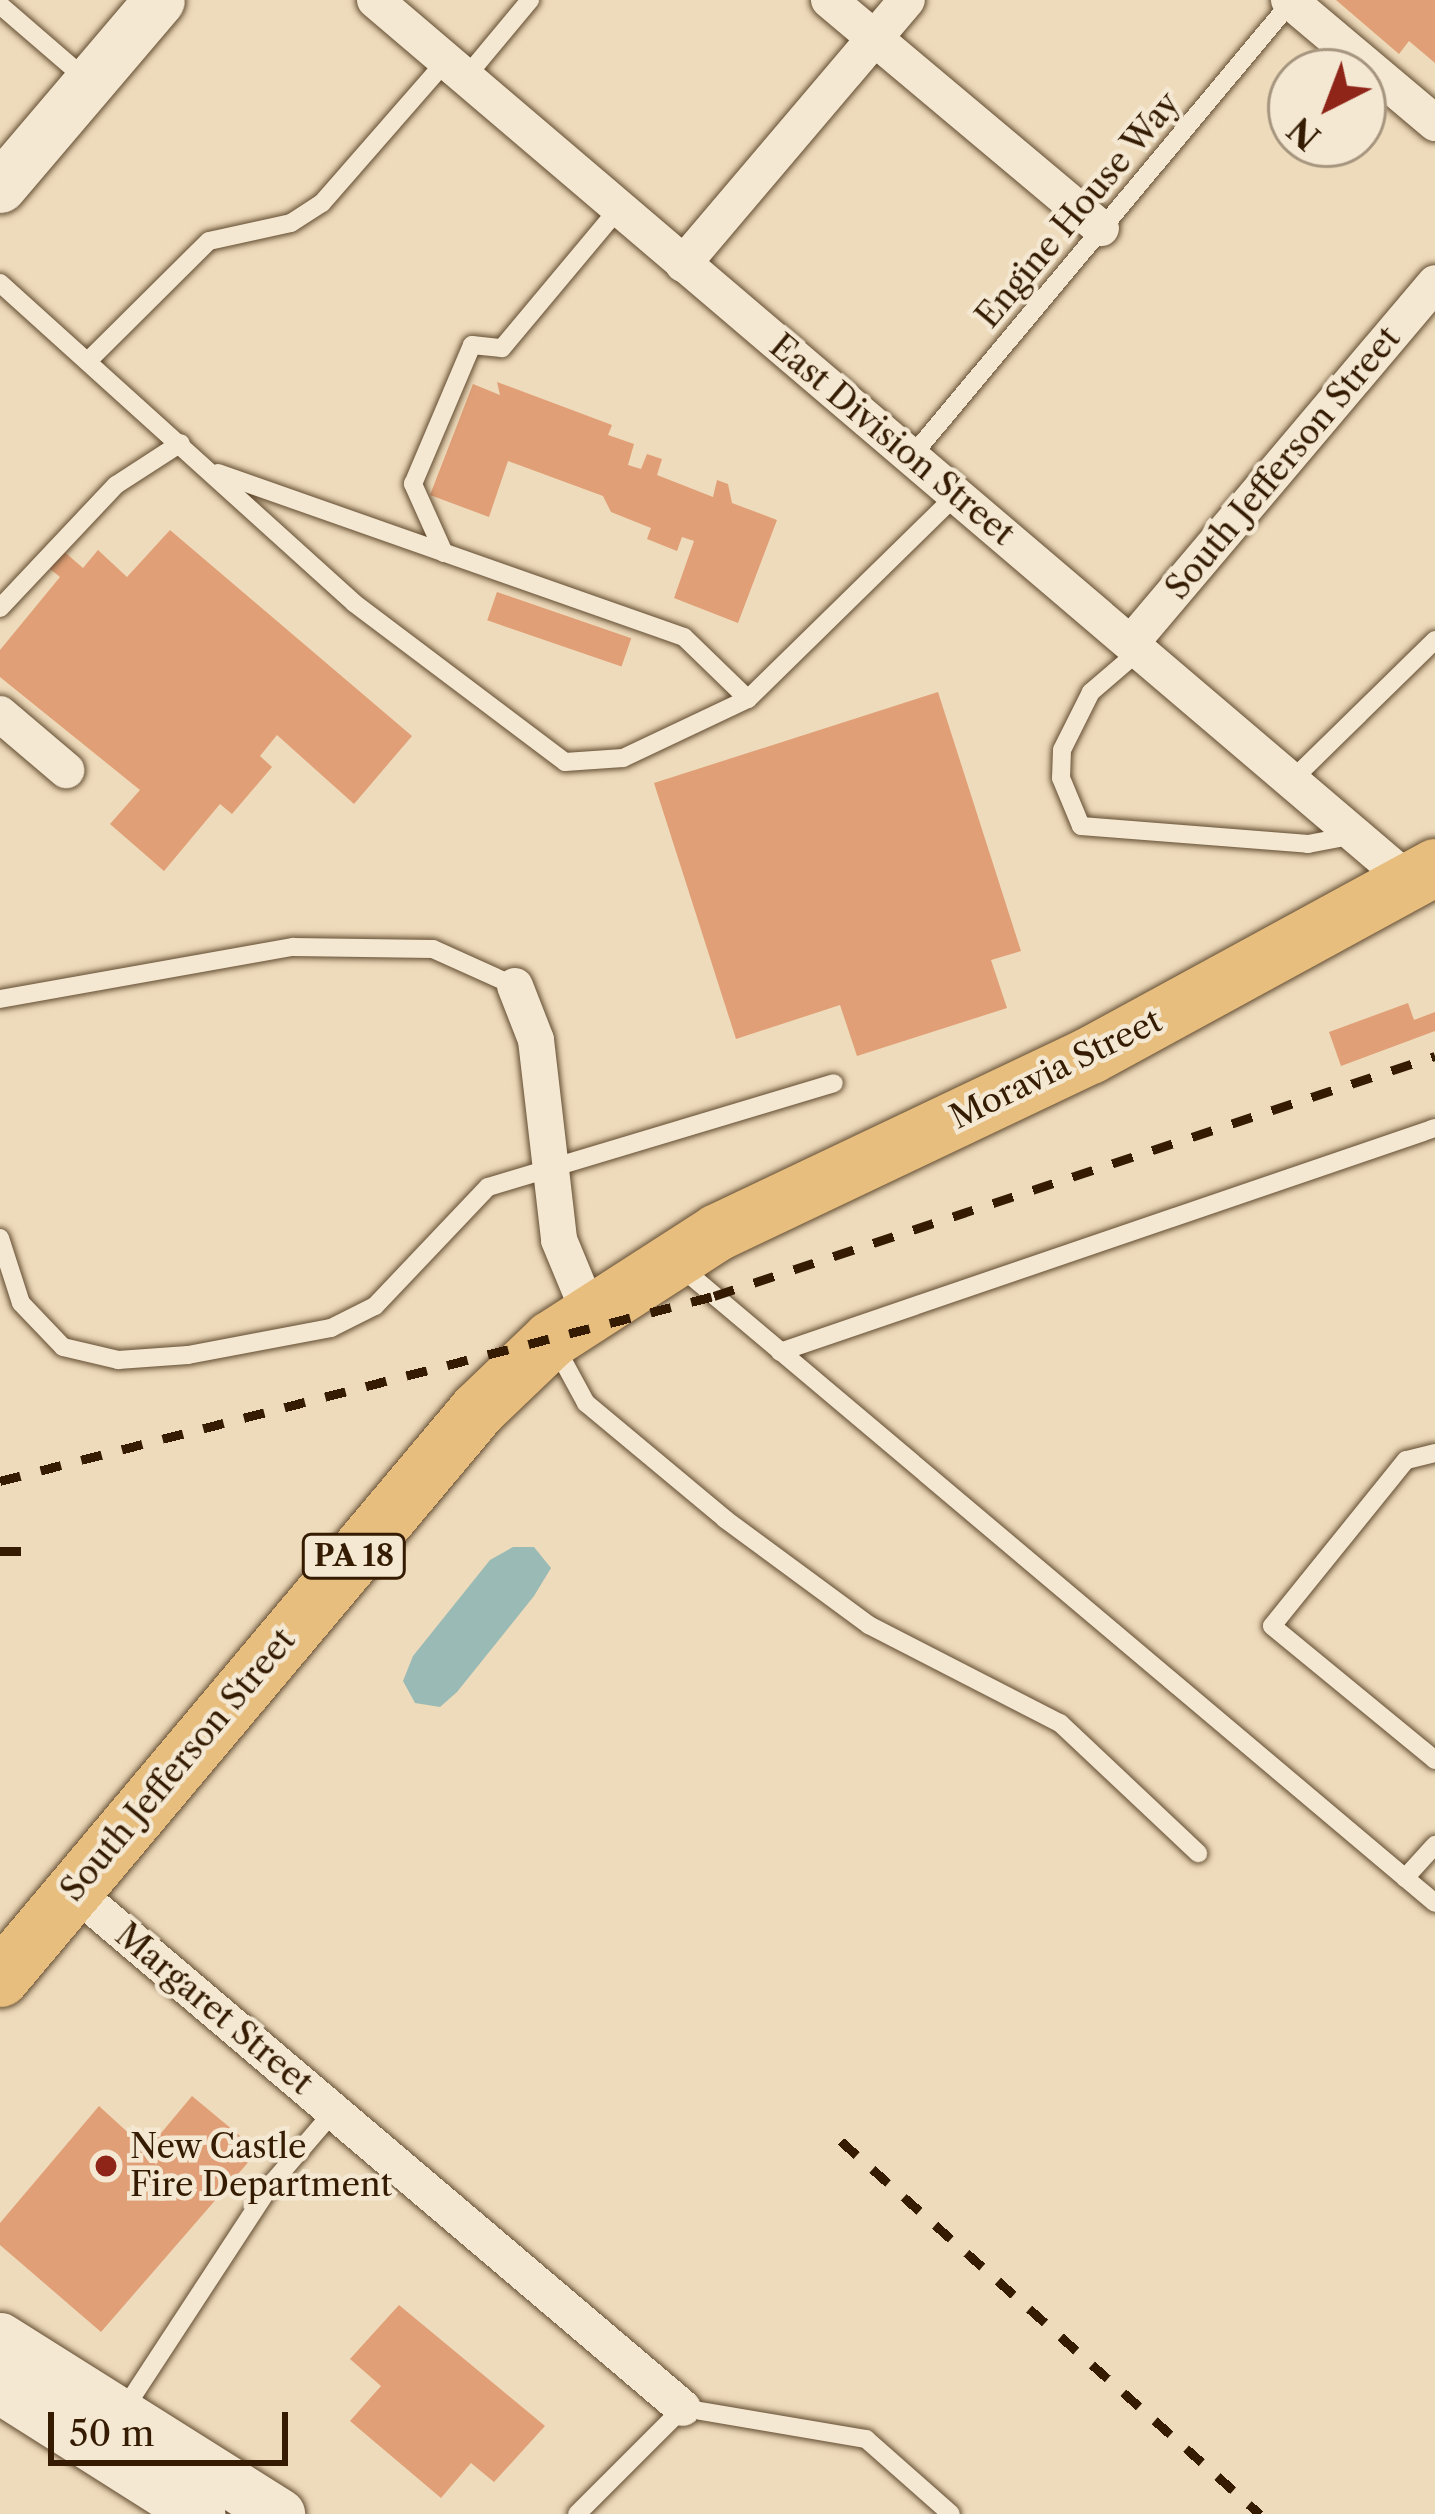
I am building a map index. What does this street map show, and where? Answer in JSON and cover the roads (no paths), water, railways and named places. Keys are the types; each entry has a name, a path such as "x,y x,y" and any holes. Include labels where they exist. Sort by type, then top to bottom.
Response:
{"main road":[{"path":"0,187 159,0"},
{"name":"Moravia Street","path":"669,1258 1090,1055 1422,874"},
{"name":"South Jefferson Street","path":"0,1978 478,1409 569,1324 669,1258"},
{"path":"0,2338 199,2514"},
{"path":"0,2388 110,2433 279,2514"}],"street":[{"name":"East Division Street","path":"375,0 1355,835 1422,874"},
{"path":"829,0 1101,228"},
{"path":"683,264 907,0"},
{"path":"1290,1 1435,124"},
{"name":"South Jefferson Street","path":"1136,646 1435,283"},
{"path":"0,714 66,770"},
{"path":"514,986 536,1040 569,1324"},
{"name":"Margaret Street","path":"73,1890 683,2408"}],"lane":[{"path":"89,361 209,242 290,224 322,202 530,0"},
{"name":"Engine House Way","path":"911,457 1290,1"},
{"path":"0,5 89,82"},
{"path":"444,553 413,484 472,345 502,347 619,208"},
{"path":"0,283 354,603 565,762 623,758 748,699 956,495"},
{"path":"0,608 116,485 181,443"},
{"path":"211,471 684,637 748,699"},
{"path":"1292,781 1435,640"},
{"path":"1136,646 1091,692 1062,750 1061,778 1081,826 1308,844 1355,835"},
{"path":"0,999 293,947 434,949 514,986"},
{"path":"0,1238 20,1303 63,1347 118,1360 188,1355 346,1320 375,1306 488,1187 551,1174 834,1083"},
{"path":"781,1352 1435,1128"},
{"path":"669,1258 1435,1903"},
{"path":"569,1324 586,1403 725,1519 869,1625 1060,1723 1198,1853"},
{"path":"1435,1453 1406,1460 1272,1626 1435,1760"},
{"path":"1406,1878 1435,1845"},
{"path":"110,2433 273,2182 334,2111"},
{"path":"578,2514 683,2408 866,2439 951,2514"}],"water":[{"path":"513,1547 534,1547 551,1568 534,1596 457,1692 440,1707 415,1703 403,1681 413,1656 490,1560"}],"railway":[{"path":"0,1481 714,1296 1435,1056"},
{"path":"0,1551 37,1551"},
{"path":"841,2141 1260,2514"}],"place":[{"name":"New Castle Fire Department","path":"106,2166"}]}
